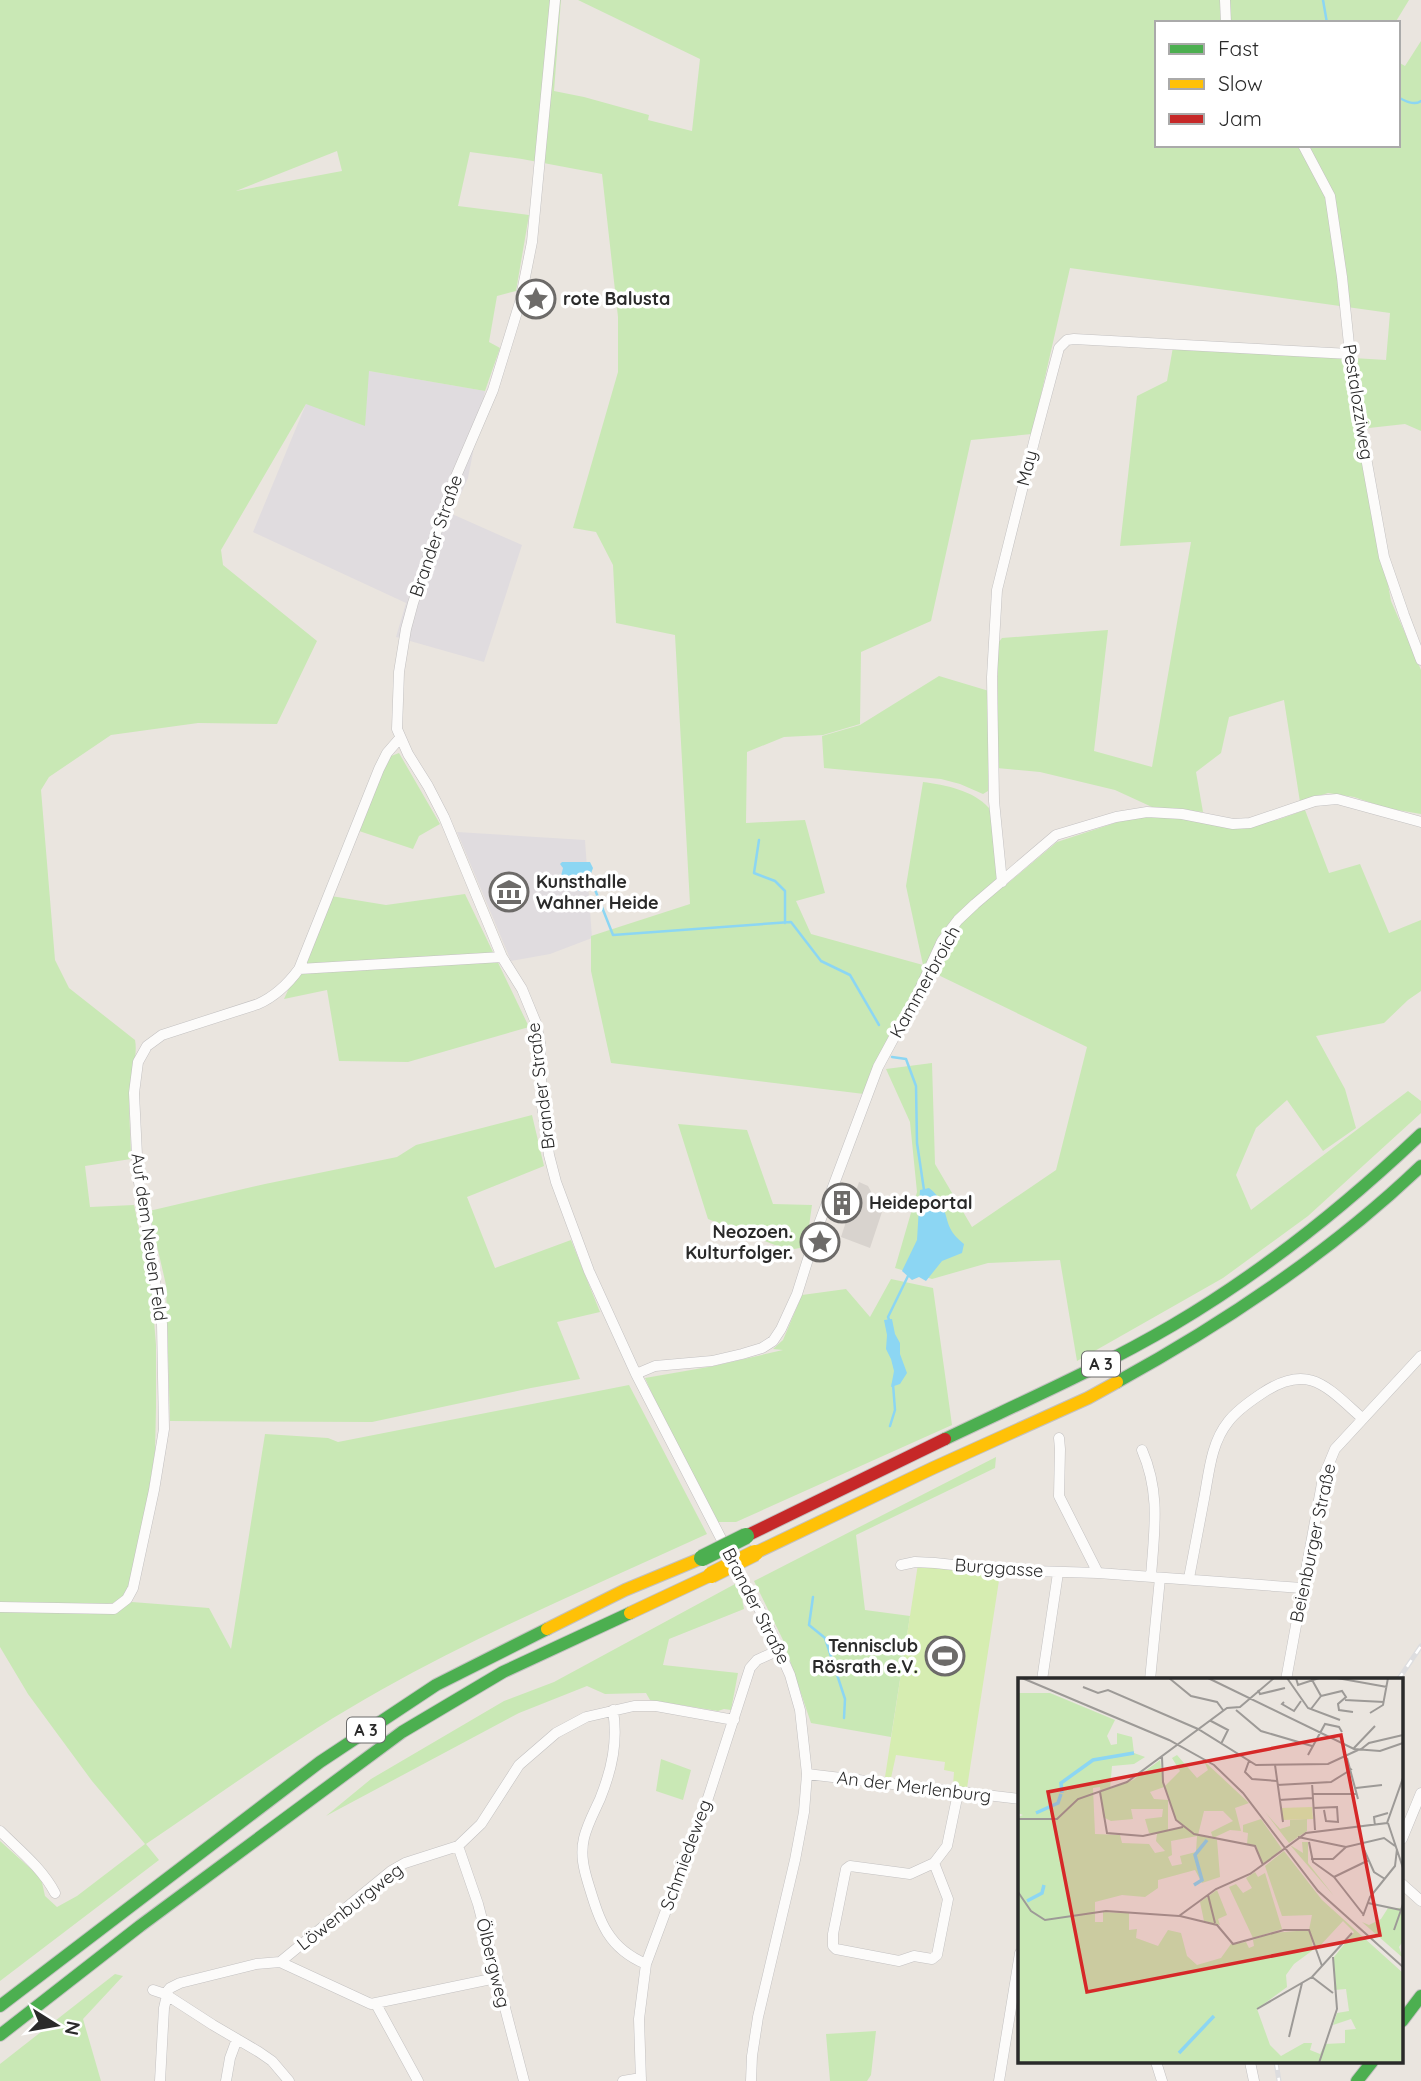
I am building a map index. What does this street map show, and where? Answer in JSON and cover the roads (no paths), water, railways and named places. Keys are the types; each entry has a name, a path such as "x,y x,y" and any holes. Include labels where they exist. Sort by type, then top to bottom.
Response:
{"main road":[{"name":"A 3","path":"0,2006 320,1762 436,1685 625,1590 702,1558 1073,1379 1178,1321 1249,1276 1314,1227 1381,1173 1421,1134"},
{"name":"A 3","path":"0,2035 173,1901 402,1732 503,1672 933,1468 1088,1398 1263,1294 1331,1243 1421,1166"},
{"path":"1404,2018 1421,1996"},
{"path":"1357,2081 1370,2064"}],"street":[{"name":"Brander Straße","path":"555,0 532,242 520,302 493,390 451,488 406,629 397,696 397,729 444,817 502,957 522,989 536,1023 540,1043 544,1127 556,1182 603,1305 743,1581 760,1608 790,1675 800,1710 807,1774 804,1812 758,2017 751,2081"},
{"path":"1225,0 1226,21"},
{"name":"Pestalozziweg","path":"1304,147 1330,196 1363,441 1384,557 1421,660"},
{"name":"May","path":"1002,882 994,802 992,677 997,590 1059,348 1067,340 1074,339 1350,354"},
{"name":"Auf dem Neuen Feld","path":"0,1607 114,1609 127,1599 132,1588 154,1490 164,1429 162,1324 138,1176 134,1093 138,1062 147,1046 162,1035 267,1000 289,983 299,969 379,769 387,753 400,738"},
{"name":"Kammerbroich","path":"636,1374 655,1366 712,1361 743,1354 773,1341 797,1294 819,1224 881,1060 918,993 942,941 958,920 1056,835 1116,817 1147,812 1182,814 1233,824 1250,823 1315,801 1337,799 1421,821"},
{"path":"299,969 502,957"},
{"name":"Beienburger Straße","path":"1286,1678 1325,1469 1335,1449 1421,1356"},
{"path":"1189,1578 1212,1459 1221,1433 1235,1414 1275,1384 1298,1378 1319,1383 1331,1390 1362,1418"},
{"path":"1059,1438 1059,1496 1098,1573"},
{"path":"1142,1450 1154,1485 1155,1513 1156,1577 1150,1678"},
{"name":"Burggasse","path":"901,1565 915,1562 935,1563 1000,1570 1189,1578 1302,1588"},
{"path":"1042,1678 1058,1573"},
{"name":"Schmiedeweg","path":"641,2080 639,2019 646,1964 708,1798 748,1674 753,1663 779,1650"},
{"name":"Löwenburgweg","path":"166,1995 170,1988 180,1983 229,1970 280,1962 391,1871 405,1863 458,1846 481,1824 519,1765 556,1733 586,1717 634,1706 656,1706 734,1720"},
{"path":"613,1710 616,1728 612,1764 584,1839 583,1864 594,1906 602,1924 622,1950 646,1964"},
{"name":"An der Merlenburg","path":"807,1774 1018,1799"},
{"path":"934,1863 948,1899 937,1955 932,1959 914,1956 899,1961 836,1949 833,1946 846,1869 850,1866 910,1874 934,1863 947,1846 958,1793"},
{"path":"1404,1834 1421,1793"},
{"path":"0,1831 38,1869 55,1893"},
{"name":"Ölbergweg","path":"458,1846 478,1903 524,2081"},
{"path":"1404,1886 1421,1901"},
{"path":"280,1962 365,2002 376,2004 496,1978"},
{"path":"999,2081 1018,1965"},
{"path":"153,1990 166,1995 272,2061 289,2081"},
{"path":"160,2081 166,1995"},
{"path":"376,2004 418,2081"},
{"path":"226,2081 237,2039"},
{"path":"1157,2064 1162,2081"},
{"path":"624,2081 641,2080"}],"water":[{"path":"562,862 590,862 593,868 585,890 579,891 561,876"},
{"path":"929,1188 940,1200 953,1233 964,1244 962,1253 942,1261 926,1281 919,1277 912,1280 902,1271 917,1240 920,1190"},
{"path":"892,1319 907,1373 900,1384 891,1387 894,1371 886,1349 884,1320"}],"waterway":[{"path":"1323,0 1327,21"},
{"path":"1400,98 1412,103 1421,101"},
{"path":"759,840 754,873 775,881 785,891 785,923"},
{"path":"590,877 613,935 791,922 821,961 850,975 879,1025"},
{"path":"892,1057 906,1059 916,1086 917,1143 924,1190"},
{"path":"890,1322 888,1317 909,1274"},
{"path":"890,1426 895,1410 893,1384"},
{"path":"813,1597 809,1625 825,1638 845,1699 844,1718"}],"railway":[{"path":"1399,1678 1421,1646"},
{"path":"1276,2064 1279,2081"}],"place":[{"name":"rote Balusta","path":"536,299"},
{"name":"Kunsthalle Wahner Heide","path":"509,892"},
{"name":"Heideportal","path":"842,1203"},
{"name":"Neozoen. Kulturfolger.","path":"820,1242"},
{"name":"Tennisclub Rösrath e.V.","path":"945,1656"}]}
